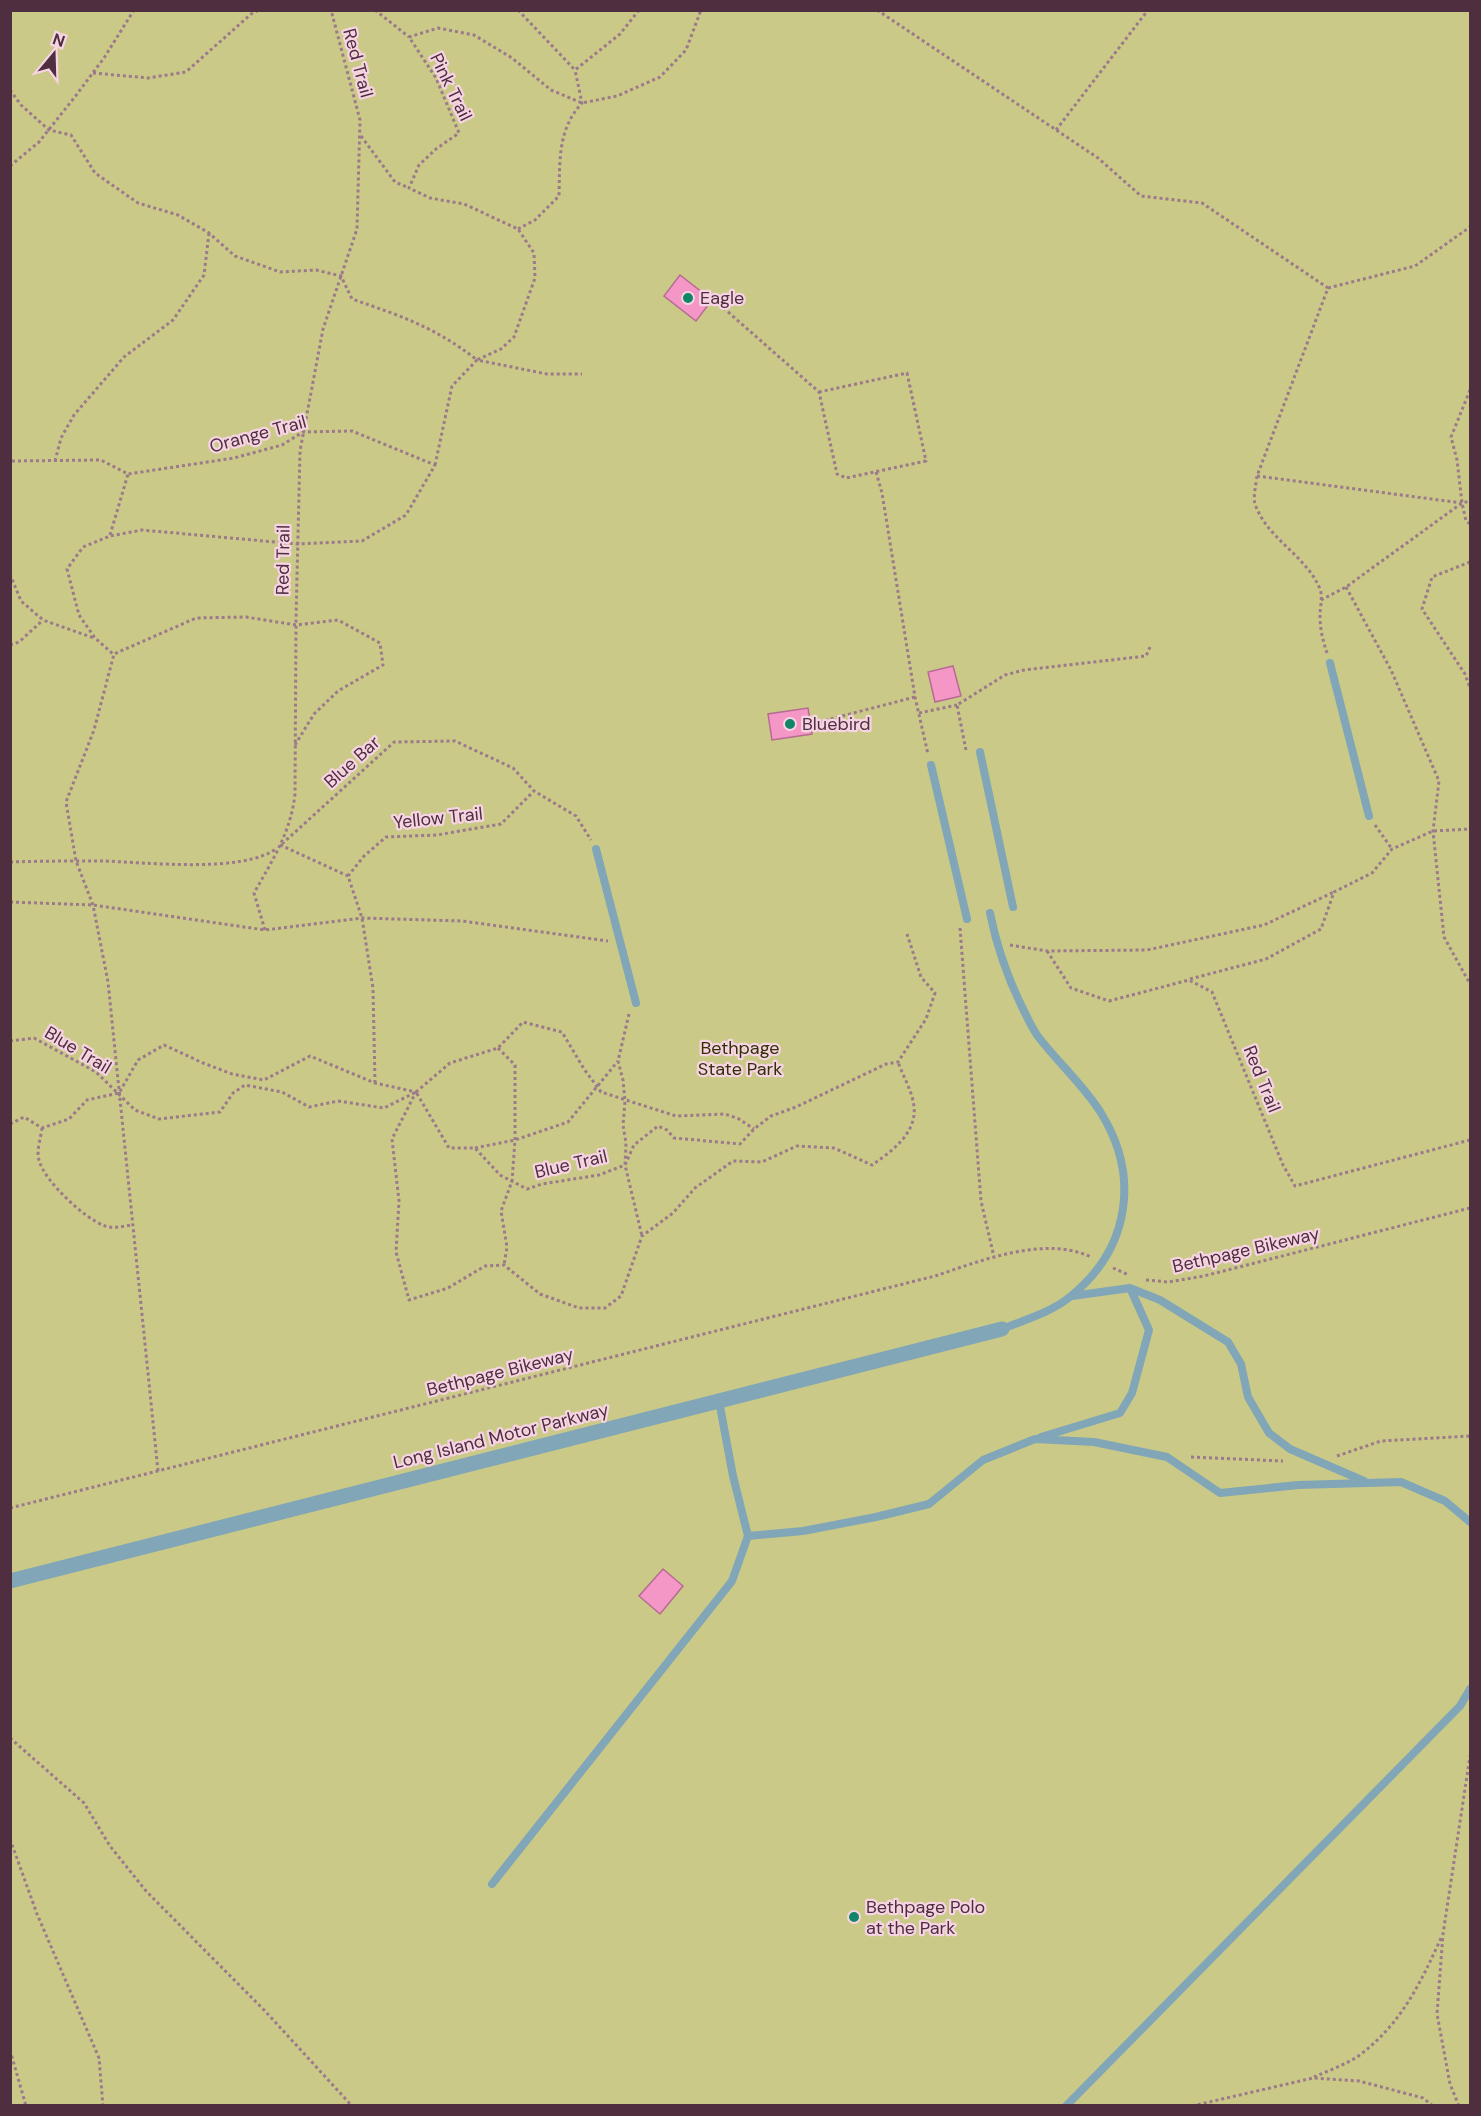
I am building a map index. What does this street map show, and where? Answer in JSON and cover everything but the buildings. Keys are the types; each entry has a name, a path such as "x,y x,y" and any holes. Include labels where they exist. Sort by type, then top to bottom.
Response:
{"street":[{"name":"Long Island Motor Parkway","path":"10,1581 1002,1329"}],"lane":[{"path":"1330,663 1369,816"},
{"path":"980,752 1013,907"},
{"path":"931,765 963,920"},
{"path":"596,849 633,1006"},
{"path":"990,913 1003,965 1036,1034 1100,1112 1119,1147 1126,1188 1120,1227 1103,1263 1072,1296 1053,1308 1002,1329"},
{"path":"1072,1296 1130,1288 1160,1300 1228,1342 1241,1364 1248,1396 1269,1433 1290,1449 1366,1482"},
{"path":"748,1536 803,1531 929,1504 982,1460 1035,1439 1120,1413 1132,1393 1149,1330 1130,1288"},
{"path":"492,1884 732,1581 748,1536 733,1476 720,1401"},
{"path":"1035,1439 1094,1442 1167,1456 1220,1493 1366,1482 1401,1482 1445,1501 1470,1522"},
{"path":"1066,2106 1460,1706 1470,1689"}],"path":[{"path":"10,166 39,142 49,130 105,58 134,10"},
{"path":"93,73 148,78 186,72 251,14 259,10"},
{"name":"Red Trail","path":"280,846 292,816 300,451 323,329 357,229 360,120 331,10"},
{"path":"375,10 410,37"},
{"path":"518,10 575,70 582,103"},
{"path":"575,70 620,34 639,10"},
{"path":"518,229 535,220 559,196 560,148 571,115 582,103 617,96 660,77 686,50 702,10"},
{"path":"876,10 1098,158 1141,196 1202,203 1328,288 1415,266 1470,227"},
{"path":"1056,130 1148,10"},
{"name":"Pink Trail","path":"409,188 419,165 436,149 459,134 436,78 410,37 438,28 474,35 512,58 551,90 582,103"},
{"path":"10,90 21,105 49,130 71,135 95,173 138,203 178,215 209,233 235,256 280,272 316,270 341,276 352,299 416,321 453,342 477,360 547,374 582,374"},
{"path":"114,654 95,638 79,615 67,569 83,547 110,536 142,530 297,544 362,541 406,515 435,465 452,386 477,360 501,349 514,337 535,278 534,253 518,229 464,204 430,198 395,182 359,134"},
{"path":"56,461 61,438 75,415 124,357 173,320 204,275 209,233"},
{"path":"1328,288 1257,476 1254,502 1265,523 1311,572 1321,591 1322,638 1330,663"},
{"path":"719,304 819,392 837,474 846,478 926,461 907,373 819,392"},
{"path":"1470,390 1451,437 1457,460 1466,522 1470,524"},
{"name":"Orange Trail","path":"128,474 234,458 282,445 303,432 352,431 435,465"},
{"path":"11,461 101,460 128,474 110,536"},
{"path":"876,472 882,494 915,697 931,765"},
{"path":"1257,476 1462,503 1470,501"},
{"path":"1321,600 1346,587 1462,503"},
{"path":"1470,562 1432,577 1422,609 1466,674 1470,688"},
{"path":"10,574 21,601 43,621 95,638"},
{"path":"1346,587 1391,670 1439,781 1433,831 1444,937 1470,984"},
{"path":"114,654 196,618 246,617 296,625 338,620 380,643 383,665 338,692 314,714 295,745"},
{"path":"10,645 18,642 43,621"},
{"path":"919,713 957,705 1005,675 1024,670 1146,656 1150,647"},
{"path":"114,654 94,730 66,802 76,861 93,905 108,982 158,1471"},
{"path":"819,722 915,697"},
{"path":"957,705 967,755"},
{"name":"Blue Bar","path":"280,846 394,742 455,741 513,768 534,791 576,816 596,849"},
{"name":"Yellow Trail","path":"348,876 364,855 386,837 437,835 501,824 534,791"},
{"path":"1369,816 1392,849"},
{"path":"997,942 1047,951 1147,950 1264,926 1372,873 1392,849 1433,831 1470,829"},
{"path":"10,862 194,864 244,861 268,855 280,846"},
{"path":"280,846 348,876 362,918 374,988 375,1083"},
{"path":"265,930 254,893 280,846"},
{"path":"1047,951 1071,988 1109,1000 1266,959 1320,929 1334,892"},
{"path":"10,902 93,905 265,930 362,918 462,921 620,943"},
{"path":"963,920 981,1202 994,1257"},
{"path":"642,1236 673,1213 695,1188 733,1161 762,1162 797,1146 834,1148 872,1165 891,1152 913,1124 914,1106 898,1062 926,1020 935,993 921,977 907,934"},
{"name":"Red Trail","path":"1189,980 1212,992 1283,1165 1295,1186 1470,1140"},
{"path":"10,1124 24,1118 42,1128 69,1119 87,1100 119,1093 138,1060 164,1045 232,1074 264,1080 310,1056 375,1083 416,1092 449,1148 475,1148 515,1140 568,1122 618,1062 633,1006"},
{"path":"618,1062 625,1101 623,1125 626,1143 625,1165 642,1236 621,1296 605,1308 579,1308 540,1294 504,1264 485,1266 448,1288 409,1300 396,1252 399,1201 392,1138 416,1092 450,1063 498,1048 523,1022 562,1032 601,1092 625,1101 676,1116 725,1114 740,1119 754,1130"},
{"name":"Blue Trail","path":"10,1041 34,1038 96,1072 135,1110 159,1119 219,1112 232,1093 246,1084 282,1092 309,1107 338,1101 384,1108 416,1092"},
{"path":"498,1048 515,1065 515,1140 512,1181 501,1211 507,1247 504,1264"},
{"name":"Blue Trail","path":"475,1148 500,1175 527,1189 542,1184 600,1175 625,1165 634,1145 658,1126 667,1130 674,1138 740,1144 771,1116 796,1107 886,1064 898,1062"},
{"path":"42,1128 38,1160 54,1186 78,1210 104,1226 118,1228 133,1225"},
{"name":"Bethpage Bikeway","path":"10,1508 935,1276 994,1257 1045,1248 1083,1253 1137,1279 1168,1282 1204,1276 1470,1208"},
{"path":"1320,1462 1381,1442 1470,1436"},
{"path":"1167,1456 1284,1461"},
{"path":"10,1738 84,1803 110,1845 146,1891 266,2012 352,2106"},
{"path":"1459,2106 1450,2084 1437,2014 1443,1934 1470,1756"},
{"path":"10,1839 37,1914 99,2058 103,2106"},
{"path":"1192,2106 1313,2078 1355,2058 1386,2032 1417,1990 1443,1934"},
{"path":"10,2050 26,2106"},
{"path":"1313,2078 1359,2081 1423,2098 1433,2106"}],"green space":[{"name":"Bethpage State Park","path":"11,11 1470,11 1470,2105 11,2106"}],"place":[{"name":"Eagle","path":"688,298"},
{"name":"Bluebird","path":"790,724"},
{"name":"Bethpage Polo at the Park","path":"854,1917"}]}
